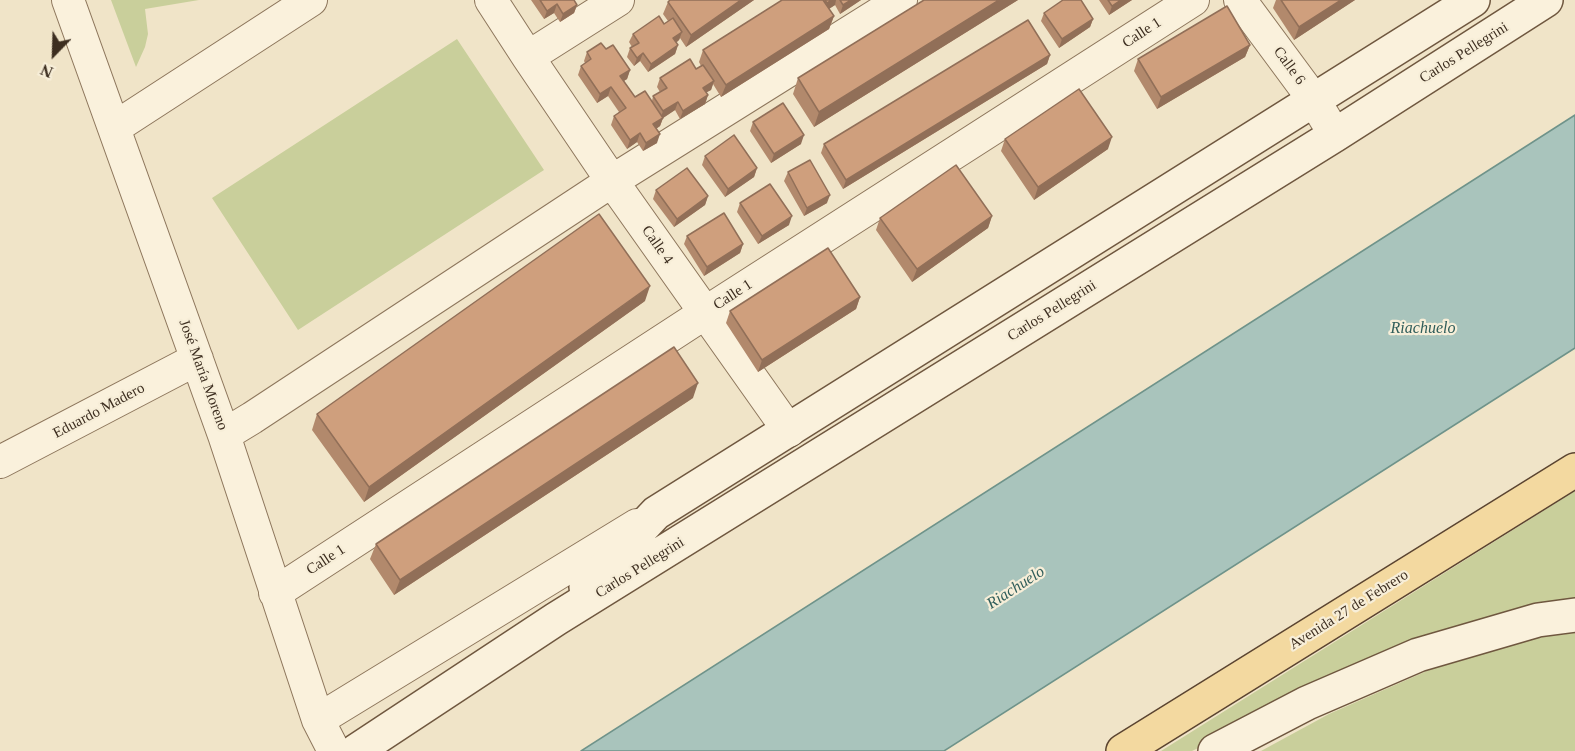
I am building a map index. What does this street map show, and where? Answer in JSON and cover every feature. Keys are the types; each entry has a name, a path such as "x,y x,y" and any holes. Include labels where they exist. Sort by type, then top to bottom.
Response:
{"main road":[{"name":"Carlos Pellegrini","path":"556,619 656,513 1473,0"},
{"name":"Carlos Pellegrini","path":"356,751 556,619 1335,135 1546,0"},
{"name":"Avenida 27 de Febrero","path":"1123,751 1575,470"},
{"path":"1215,751 1307,703 1418,655 1538,620 1575,615"}],"street":[{"name":"José María Moreno","path":"68,0 224,435 318,720 334,751"},
{"path":"114,128 311,0"},
{"name":"Calle 4","path":"490,0 612,182 789,431"},
{"path":"528,57 618,0"},
{"path":"224,435 612,182 901,0"},
{"name":"Calle 1","path":"275,593 705,313 1194,0"},
{"name":"Calle 6","path":"1240,0 1314,100 1335,135"},
{"name":"Eduardo Madero","path":"0,462 197,360"},
{"name":"Carlos Pellegrini","path":"318,720 656,513"}],"green space":[{"path":"111,0 199,0 145,9 148,34 136,67"},
{"path":"457,39 544,170 298,330 212,198"},
{"path":"1575,491 1575,599 1492,616 1419,639 1192,751 1161,751"},
{"path":"1575,633 1575,751 1261,751 1329,714 1436,667 1541,637"}],"water":[{"name":"Riachuelo","path":"1575,115 1575,348 944,751 581,751"}],"building":[{"path":"540,0 574,0 577,5 563,14 557,4 547,11"},
{"path":"670,0 741,0 691,35 668,2"},
{"path":"782,0 823,0 834,16 726,85 703,50"},
{"path":"840,0 851,0 843,5"},
{"path":"924,0 999,0 819,112 798,78"},
{"path":"1063,0 1081,0 1093,19 1062,39 1044,13"},
{"path":"1108,0 1121,0 1112,6"},
{"path":"1281,0 1341,0 1299,27"},
{"path":"1227,6 1250,45 1161,97 1138,59"},
{"path":"659,16 664,24 673,18 682,32 673,38 678,45 651,64 643,53 637,58 630,48 639,43 633,34"},
{"path":"1028,20 1050,55 846,180 824,144"},
{"path":"601,43 606,49 613,45 630,70 620,76 635,97 645,91 663,118 653,124 660,134 646,143 640,133 630,140 614,116 626,108 611,87 600,94 581,66 591,59 587,52"},
{"path":"690,59 696,69 703,65 714,81 703,88 708,95 683,111 678,102 663,111 653,96 667,88 660,78"},
{"path":"1079,89 1112,137 1038,187 1005,139"},
{"path":"783,103 804,135 774,154 753,122"},
{"path":"734,135 757,168 728,189 705,156"},
{"path":"810,160 830,195 807,208 788,172"},
{"path":"956,165 992,216 917,269 880,218"},
{"path":"687,168 708,196 677,219 656,190"},
{"path":"770,184 792,216 762,236 740,203"},
{"path":"724,213 743,244 707,267 687,236"},
{"path":"599,214 650,286 369,487 317,414"},
{"path":"828,248 860,297 762,360 730,311"},
{"path":"674,347 698,383 400,580 376,544"}]}
